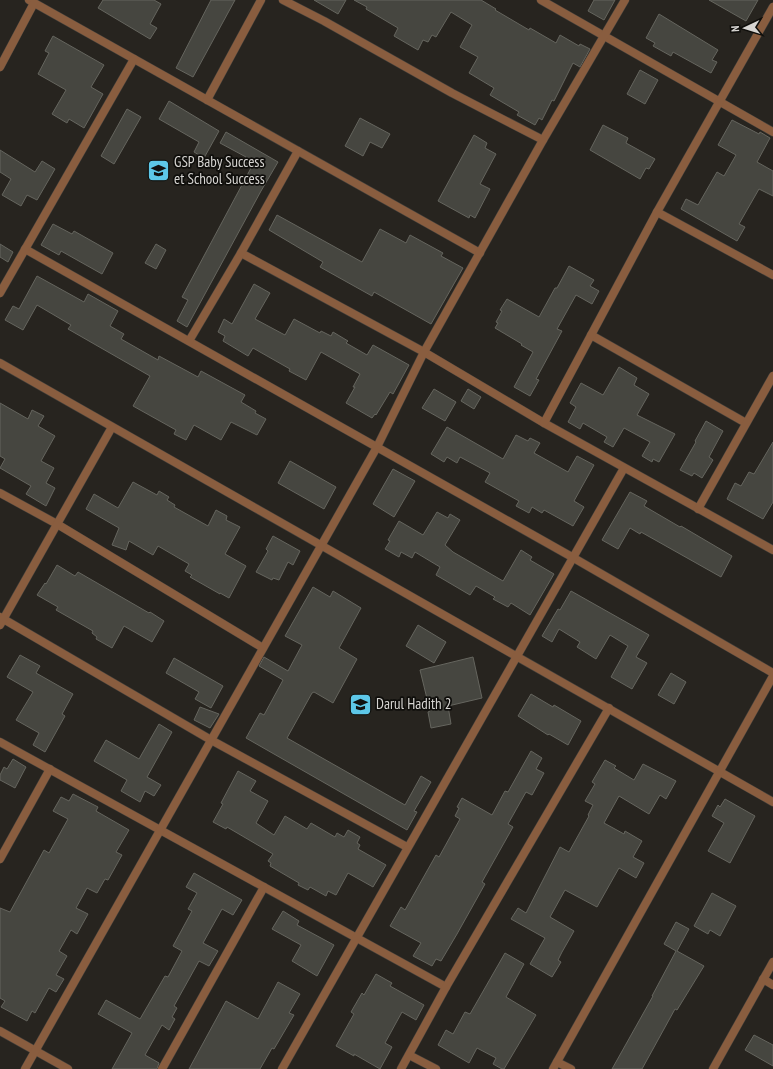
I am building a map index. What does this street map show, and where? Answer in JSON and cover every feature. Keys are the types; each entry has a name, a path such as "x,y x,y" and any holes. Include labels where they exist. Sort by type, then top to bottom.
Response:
{"street":[{"path":"207,100 261,0"},
{"path":"283,0 324,21 452,93 543,140"},
{"path":"541,0 773,132"},
{"path":"24,1069 377,447 424,352 543,140 625,0"},
{"path":"0,67 31,2 480,253"},
{"path":"544,422 657,212 773,7"},
{"path":"0,293 134,59"},
{"path":"189,341 241,253 298,151"},
{"path":"657,212 773,275"},
{"path":"25,249 572,557 773,673"},
{"path":"241,253 424,352 624,468 773,550"},
{"path":"591,335 746,423"},
{"path":"0,363 773,802"},
{"path":"698,509 773,376"},
{"path":"112,427 1,620 211,740 407,847"},
{"path":"282,1069 516,655 624,468"},
{"path":"0,493 57,524 263,648"},
{"path":"571,1069 555,1065 773,676"},
{"path":"401,1069 446,987 609,708"},
{"path":"0,742 446,987"},
{"path":"0,859 50,769"},
{"path":"162,1069 264,887"},
{"path":"713,1069 773,962"},
{"path":"763,979 773,985"},
{"path":"0,1031 68,1069"},
{"path":"409,1055 436,1069"}],"building":[{"path":"103,0 154,0 161,4 150,24 157,28 150,39 98,8"},
{"path":"211,0 235,0 193,77 176,68"},
{"path":"314,0 346,0 338,14"},
{"path":"354,0 481,0 529,30 530,28 556,43 560,35 579,46 580,44 590,49 580,67 573,63 554,101 552,100 542,120 539,118 535,125 517,115 519,112 490,95 494,88 469,73 478,57 460,47 472,25 451,12 436,37 432,35 428,42 423,40 418,50 394,36 398,28"},
{"path":"594,0 615,0 604,20 588,11"},
{"path":"709,0 758,0 746,21"},
{"path":"659,14 718,50 712,60 717,62 711,73 673,52 671,56 653,46 655,43 646,38"},
{"path":"53,36 104,65 91,87 103,94 84,128 69,119 67,123 52,114 66,90 38,74 49,53 45,51"},
{"path":"640,70 658,80 645,104 627,94"},
{"path":"169,101 219,131 204,158 194,152 199,142 159,119"},
{"path":"127,109 141,117 114,164 101,156"},
{"path":"360,118 390,134 382,148 370,142 363,156 345,146"},
{"path":"732,120 770,138 757,162 773,171 773,196 759,189 739,224 745,227 737,241 681,209 686,199 698,205 717,172 724,176 736,155 718,145"},
{"path":"603,125 628,138 626,143 655,159 649,169 646,168 640,179 590,150"},
{"path":"226,132 278,162 187,327 177,321 188,300 182,297 251,168 243,164 246,157 220,143"},
{"path":"474,135 487,143 485,148 496,154 480,184 490,189 475,218 470,215 469,218 438,201"},
{"path":"0,150 35,172 42,161 55,169 37,200 27,195 21,206 2,195 11,179 0,172"},
{"path":"277,215 362,262 380,229 406,243 410,235 443,253 441,256 463,268 431,324 374,292 372,296 320,267 323,262 269,230"},
{"path":"53,224 72,234 74,231 113,253 102,274 61,251 59,255 41,245"},
{"path":"0,244 13,252 8,262 0,257"},
{"path":"156,244 166,250 156,269 145,263"},
{"path":"569,266 594,280 590,286 599,291 592,304 576,295 557,329 562,331 536,379 539,380 530,396 514,387 533,352 495,328 498,323 496,322 502,311 500,310 507,299 539,317"},
{"path":"37,276 84,302 88,294 118,311 110,326 124,334 121,339 158,360 159,356 198,377 201,371 245,395 241,402 256,411 255,413 266,419 257,435 231,422 221,440 194,425 186,440 174,434 176,430 133,406 150,376 68,329 71,325 37,305 23,330 5,320 13,306 19,309"},
{"path":"254,284 270,293 255,319 283,334 285,335 294,319 320,333 321,331 331,336 333,332 348,341 346,343 367,355 373,345 409,365 393,394 390,392 376,415 375,414 372,418 346,403 360,374 321,352 306,380 253,348 248,356 223,341 225,336 218,332 224,319 232,324"},
{"path":"619,367 637,378 634,385 649,394 637,415 675,434 659,462 653,459 652,462 642,456 650,442 624,428 613,447 604,442 607,437 583,423 580,429 568,422 576,407 570,403 581,383 603,395"},
{"path":"434,389 456,402 445,421 422,408"},
{"path":"468,389 481,397 474,409 461,401"},
{"path":"0,403 28,419 32,410 44,416 38,426 55,436 41,461 54,468 46,483 55,488 46,506 26,494 31,486 0,468 5,459 0,456"},
{"path":"706,421 723,431 709,457 713,460 702,478 694,473 692,476 680,470"},
{"path":"447,427 503,459 516,435 528,441 530,438 540,443 534,453 568,472 577,456 594,465 574,501 584,507 573,526 544,510 542,513 532,507 529,513 516,506 519,501 485,482 490,473 462,458 460,457 457,463 447,457 444,462 431,454"},
{"path":"773,442 773,502 763,519 727,499 735,483 741,486 749,472 754,474"},
{"path":"290,461 336,487 324,509 278,483"},
{"path":"393,469 415,481 394,517 373,504"},
{"path":"133,482 157,495 159,491 169,497 167,500 175,505 174,507 208,526 216,510 227,516 226,520 240,527 225,554 246,566 229,598 190,577 192,575 185,571 189,564 158,546 153,555 129,541 126,550 112,545 119,528 86,509 94,494 118,508"},
{"path":"630,492 647,501 644,506 732,556 721,577 641,532 640,534 630,528 618,549 602,540"},
{"path":"437,512 448,518 450,514 460,520 445,545 453,552 503,581 521,550 532,557 530,560 554,574 530,615 511,603 508,607 493,599 495,597 476,586 470,595 436,575 440,567 415,552 412,558 401,552 399,557 385,549 390,541 388,540 399,521 423,535"},
{"path":"273,536 300,551 293,565 288,562 279,580 273,578 272,580 256,572 268,551 266,549"},
{"path":"57,565 75,576 78,572 164,621 152,642 124,626 112,648 96,639 97,637 92,633 93,631 56,610 58,607 37,595 45,583 46,584"},
{"path":"313,587 330,597 333,591 361,608 339,648 357,659 333,703 314,692 312,693 287,738 405,805 421,776 431,782 414,811 417,812 407,830 246,738 260,713 264,715 283,680 259,666 264,657 288,671 302,645 285,636"},
{"path":"571,591 649,635 636,657 647,663 632,689 611,677 628,646 610,635 596,659 577,647 580,642 559,629 552,642 542,636"},
{"path":"418,625 446,642 434,663 406,646"},
{"path":"20,655 40,666 36,673 73,694 62,714 65,716 45,752 33,745 39,733 16,720 33,692 7,677"},
{"path":"473,657 482,698 448,706 451,724 431,728 428,712 430,711 420,670"},
{"path":"174,658 223,686 211,708 195,699 199,692 166,673"},
{"path":"671,673 686,682 674,704 658,695"},
{"path":"531,694 553,707 554,705 581,721 568,745 549,734 548,735 518,716"},
{"path":"200,707 219,714 210,728 194,720"},
{"path":"159,724 172,732 147,777 161,785 154,796 145,791 140,802 121,791 127,780 94,761 106,740 139,759"},
{"path":"531,751 542,758 536,769 544,773 532,795 526,792 508,824 513,827 482,882 485,884 441,961 436,959 432,966 413,956 421,943 390,926 401,907 405,910 436,855 439,857 460,819 455,816 459,808 457,807 462,798 492,815 505,791 508,792"},
{"path":"13,759 26,767 15,788 0,780 0,775 4,767 7,769"},
{"path":"605,760 616,766 614,768 634,780 643,764 676,781 666,799 660,795 649,814 619,796 604,823 624,834 625,831 642,841 633,857 644,863 636,878 619,868 597,907 565,890 550,917 574,931 558,960 561,962 552,977 530,964 545,938 511,919 518,908 526,913 560,847 569,852 589,816 588,815 593,805 585,801 595,784 592,782"},
{"path":"238,771 256,781 250,791 268,801 256,823 274,835 285,816 307,829 311,823 335,837 337,833 344,837 348,830 360,837 357,843 360,845 358,849 386,865 373,887 348,873 336,895 328,891 326,896 310,887 308,890 270,866 271,863 268,861 273,854 227,827 226,829 213,822"},
{"path":"73,794 98,807 96,811 129,830 116,852 122,855 108,880 105,879 97,893 87,888 76,908 88,914 77,934 71,930 59,951 67,956 56,975 64,979 56,992 49,988 35,1013 32,1011 27,1021 1,1007 5,1001 0,998 0,908 10,912 44,850 49,853 68,819 53,811 61,797 69,801"},
{"path":"725,799 755,816 730,863 708,851 724,823 712,816 718,805 720,807"},
{"path":"194,873 242,900 233,915 222,909 203,943 218,951 209,966 199,961 174,1006 177,1008 172,1017 175,1019 169,1030 162,1025 145,1055 159,1063 157,1069 112,1069 132,1033 98,1014 106,1000 140,1019 165,976 168,977 182,951 173,946 192,911 188,909 197,893 186,887"},
{"path":"712,893 736,906 720,936 710,930 708,934 694,926"},
{"path":"283,911 299,921 297,925 334,945 317,976 292,961 301,945 272,929"},
{"path":"676,922 689,929 677,951 704,966 677,1010 675,1009 642,1069 612,1069 653,996 676,951 664,944"},
{"path":"505,953 524,964 506,997 536,1015 504,1069 502,1069 493,1064 496,1058 477,1048 469,1063 438,1045 446,1030 453,1034 465,1012 470,1014"},
{"path":"376,974 392,983 390,986 424,1005 416,1020 402,1012 385,1043 392,1047 380,1069 354,1054 354,1056 336,1046 354,1014 351,1012 362,993 364,995"},
{"path":"278,982 300,994 289,1013 294,1015 260,1069 189,1069 226,1001 258,1019"},
{"path":"754,1035 773,1045 773,1066 745,1050"}],"place":[{"name":"GSP Baby Success et School Success","path":"159,171"},
{"name":"Darul Hadith 2","path":"361,704"}]}
